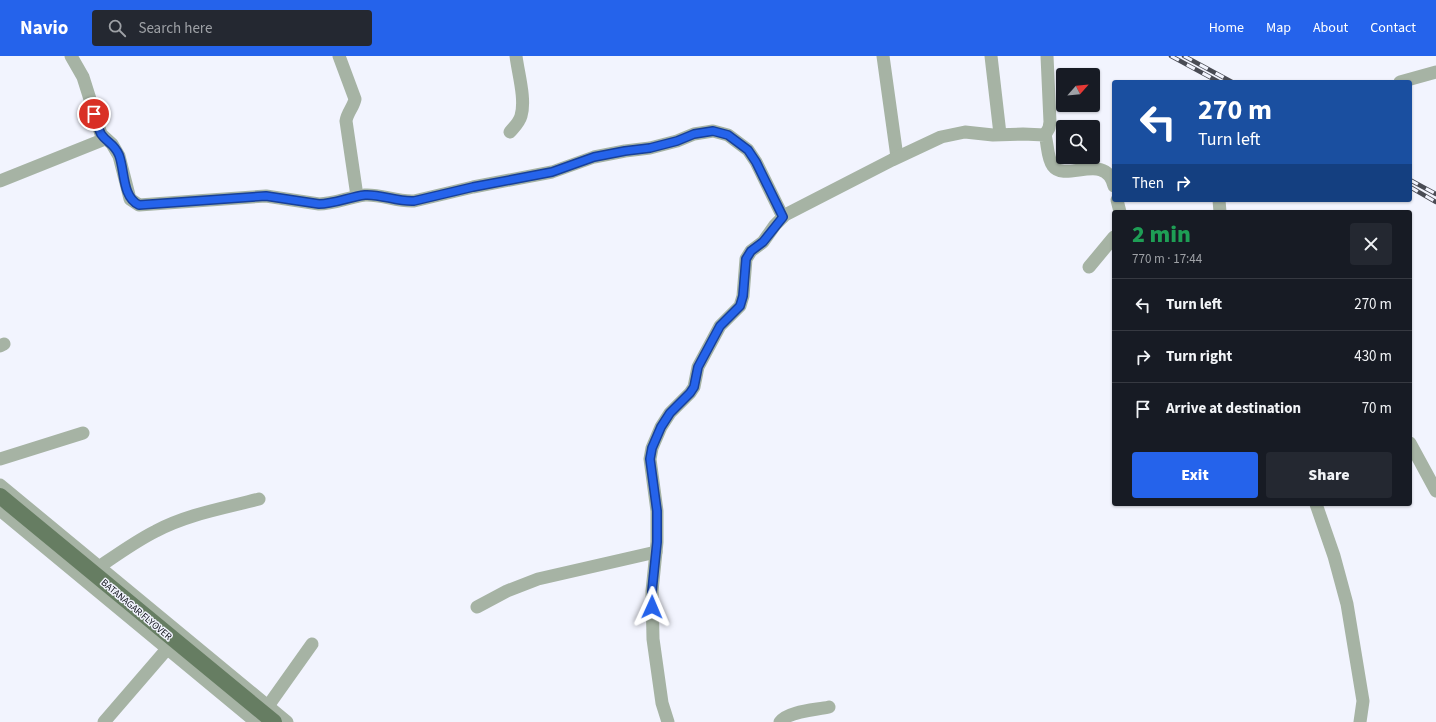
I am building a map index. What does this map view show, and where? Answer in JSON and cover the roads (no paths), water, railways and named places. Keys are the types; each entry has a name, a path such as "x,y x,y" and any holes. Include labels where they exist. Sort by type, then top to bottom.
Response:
{"main road":[{"name":"BATANAGAR FLYOVER","path":"0,496 274,722"}],"street":[{"path":"72,56 83,77 100,130 105,139 115,148 119,156 130,199 139,205 266,196 319,204 326,204 357,196 376,195 406,201 414,201 473,187 552,172 594,157 650,148 677,141 694,134 713,131 728,135 748,150 756,162 783,217"},
{"path":"340,56 355,99 355,103 347,114 346,121 357,196"},
{"path":"510,132 518,124 522,107 517,56"},
{"path":"883,56 897,157"},
{"path":"991,56 1000,134"},
{"path":"1047,56 1050,122 1049,128 1045,135 1050,162 1054,168 1059,171 1096,168 1103,170 1112,180"},
{"path":"1407,80 1436,72"},
{"path":"668,722 662,703 653,639 652,591 656,552 657,511 650,459 652,448 661,427 670,413 694,387 698,367 720,326 740,306 743,296 746,259 751,251 763,242 783,217 897,157 941,137 965,132 1045,135"},
{"path":"0,181 105,139"},
{"path":"1089,267 1112,239"},
{"path":"0,459 83,433"},
{"path":"1412,447 1436,491"},
{"path":"0,485 287,722"},
{"path":"99,567 126,549 164,528 202,514 259,499"},
{"path":"1317,506 1334,556 1347,604 1363,701 1361,718 1373,722"},
{"path":"0,510 256,722"},
{"path":"477,607 507,591 538,579 656,552"},
{"path":"268,706 312,644"},
{"path":"104,722 167,648"},
{"path":"780,722 782,718 795,713 829,708"}],"railway":[{"path":"1171,56 1215,80"},
{"path":"1184,56 1228,80"},
{"path":"1412,181 1436,194"},
{"path":"1412,188 1436,202"}]}
